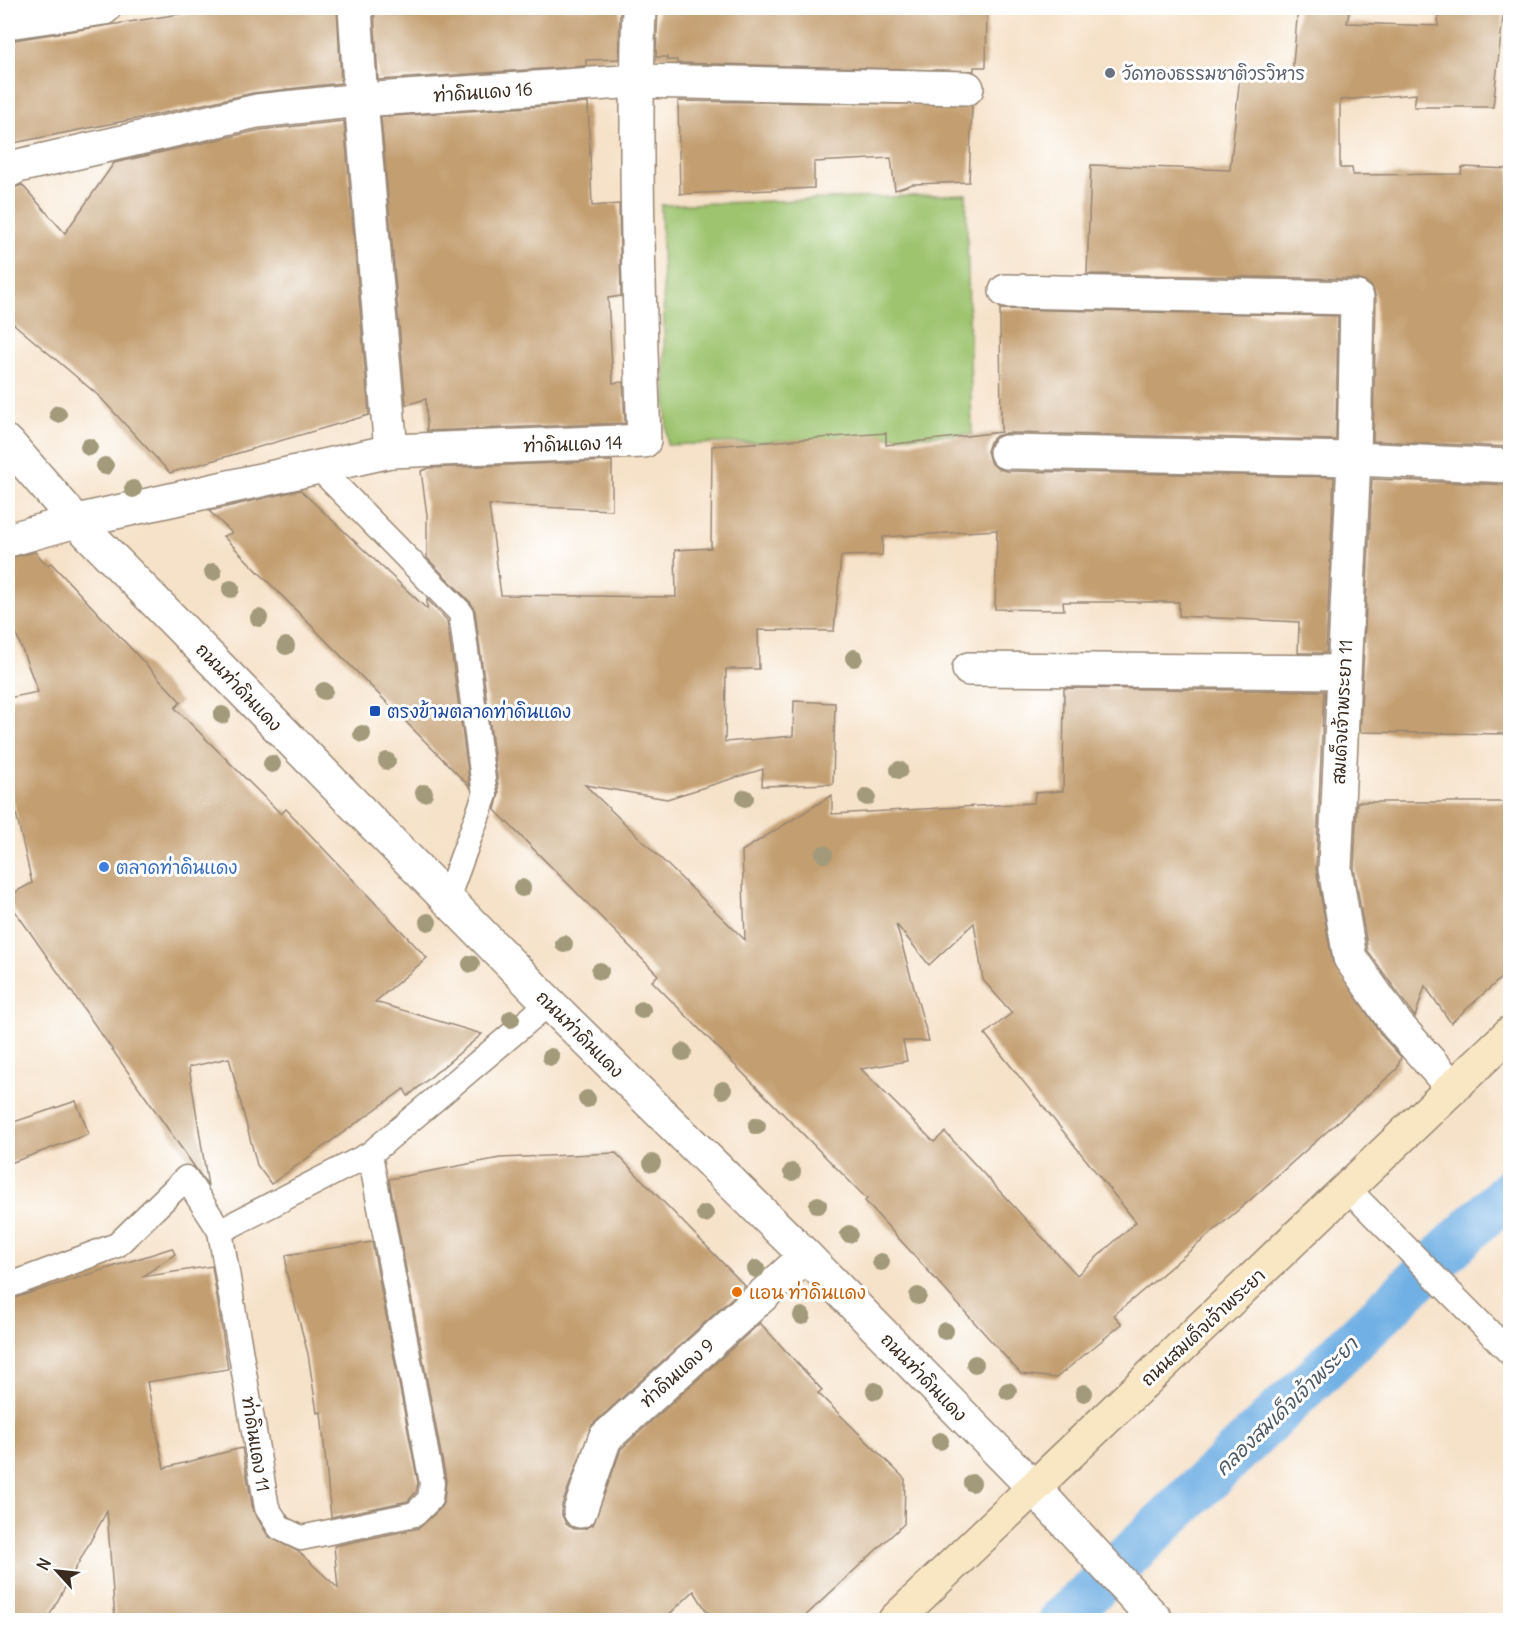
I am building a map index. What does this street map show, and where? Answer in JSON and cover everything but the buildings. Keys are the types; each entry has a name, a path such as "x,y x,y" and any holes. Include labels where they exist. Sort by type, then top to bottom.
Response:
{"main road":[{"name":"ถนนสมเด็จเจ้าพระยา","path":"895,1620 1349,1190 1510,1033"}],"street":[{"path":"8,22 104,8"},
{"path":"355,8 391,451"},
{"name":"ท่าดินแดง 14","path":"8,540 76,521 391,451 644,441 639,304 637,81 639,8"},
{"name":"ท่าดินแดง 16","path":"8,171 18,166 257,111 361,100 637,81 967,88"},
{"name":"สมเด็จเจ้าพระยา 11","path":"1006,291 1357,298 1354,459 1335,869 1350,958 1397,1025 1454,1088"},
{"name":"ถนนท่าดินแดง","path":"8,443 76,521 549,1003 806,1256 1034,1488 1153,1617"},
{"path":"1006,452 1354,459 1510,466"},
{"path":"969,669 1344,672"},
{"name":"ท่าดินแดง 9","path":"580,1510 605,1438 806,1256"}],"lane":[{"path":"318,467 461,613 485,795 447,899"},
{"path":"8,1286 117,1245 186,1178 220,1231 370,1154 549,1003"},
{"name":"ท่าดินแดง 11","path":"220,1231 267,1508 280,1528 302,1538 415,1514 430,1499 432,1483 370,1154"},
{"path":"1349,1190 1461,1300 1510,1353"}],"green space":[{"path":"966,194 972,434 667,445 661,205"}],"waterway":[{"name":"คลองสมเด็จเจ้าพระยา","path":"1061,1620 1510,1191"}],"place":[{"name":"วัดทองธรรมชาติวรวิหาร","path":"1110,73"},
{"name":"ตรงข้ามตลาดท่าดินแดง","path":"375,711"},
{"name":"ตลาดท่าดินแดง","path":"104,867"},
{"name":"แอน ท่าดินแดง","path":"737,1292"}]}
